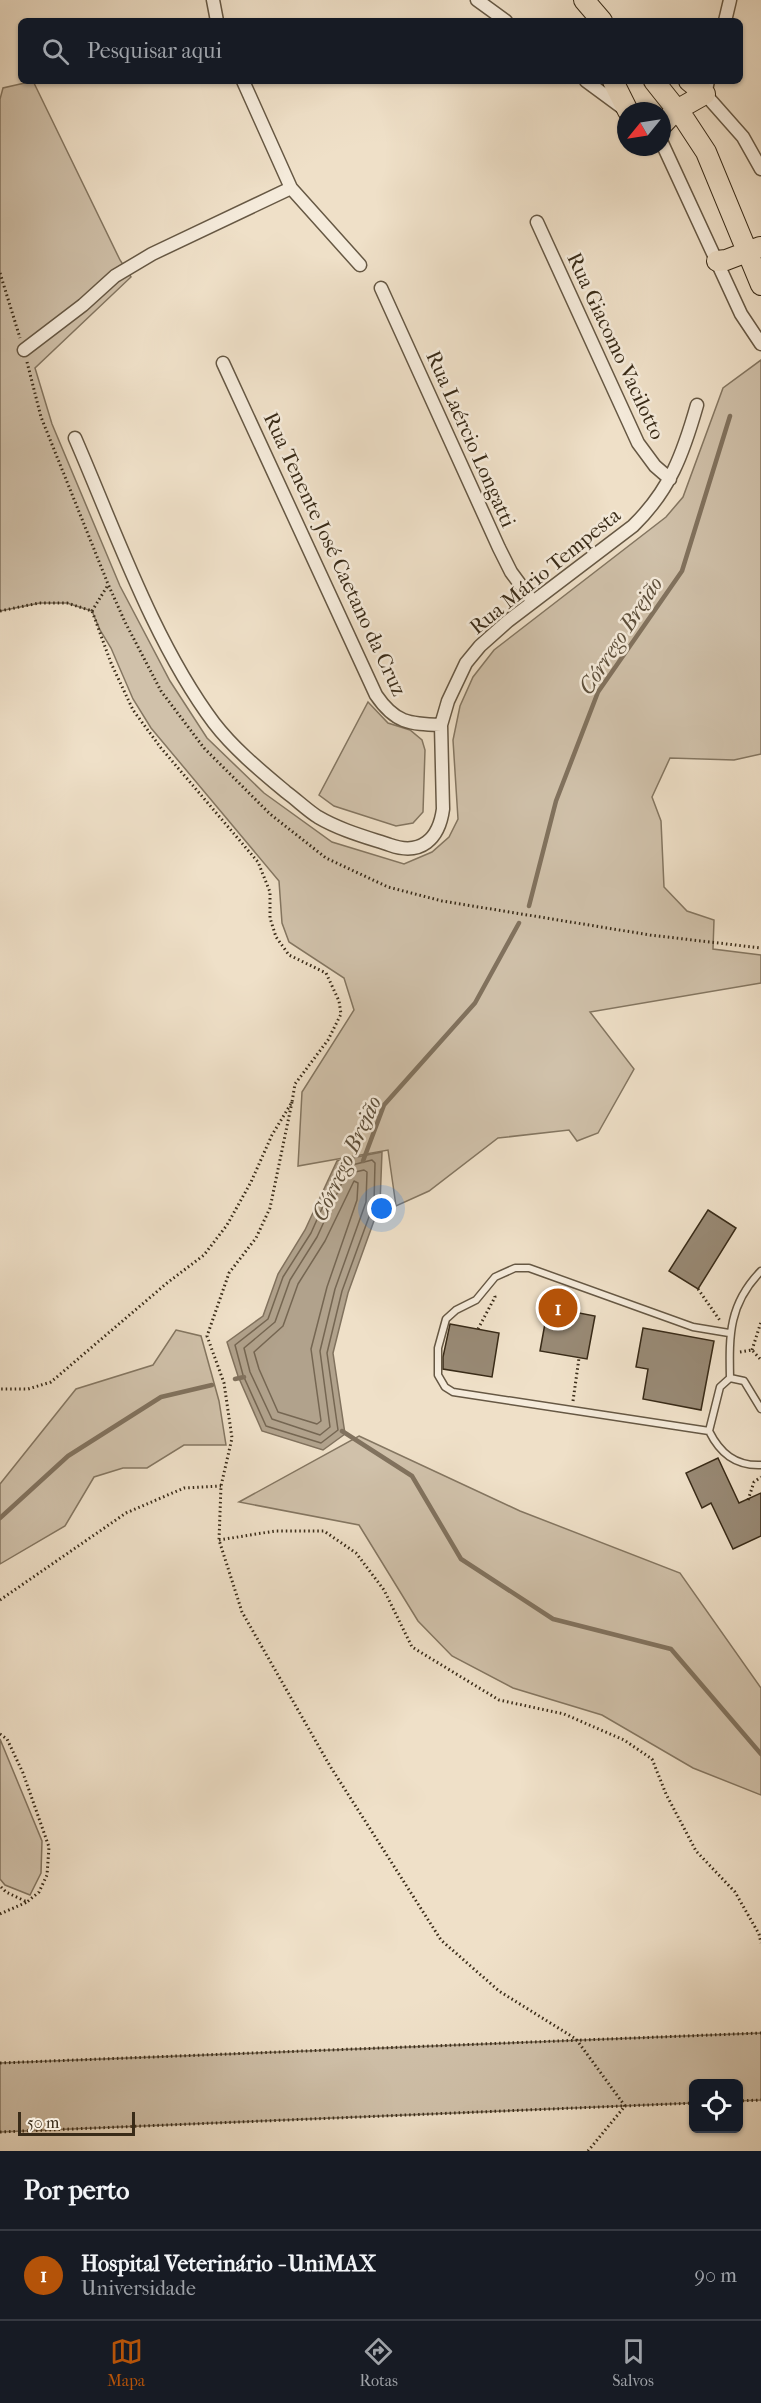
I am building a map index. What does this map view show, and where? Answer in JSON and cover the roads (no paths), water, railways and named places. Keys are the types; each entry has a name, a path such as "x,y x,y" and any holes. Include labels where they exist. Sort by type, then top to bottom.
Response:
{"main road":[{"path":"574,0 594,18"},
{"path":"584,0 595,18"},
{"path":"614,84 623,102"},
{"path":"656,84 677,109 706,152 754,254 761,285"},
{"path":"671,115 701,85"},
{"path":"720,267 754,254"}],"street":[{"path":"213,0 216,18"},
{"path":"477,0 502,18"},
{"path":"725,18 730,0"},
{"path":"244,84 291,188 360,265"},
{"path":"590,84 617,104"},
{"path":"701,85 743,137 761,169"},
{"path":"668,156 741,314 761,344"},
{"path":"24,350 83,305 115,276 152,254 291,188"},
{"name":"Rua Giacomo Vacilotto","path":"537,222 638,443 655,466 670,479"},
{"name":"Rua Laércio Longatti","path":"381,288 498,548 511,572 533,602"},
{"name":"Rua Tenente José Caetano da Cruz","path":"223,363 376,695 393,716 408,723 441,725"},
{"name":"Rua Mário Tempesta","path":"75,438 137,584 177,667 214,724 264,774 308,809 338,827 395,847 410,849 421,846 432,838 442,820 441,725 448,701 466,663 480,646 533,602 633,526 651,508 670,479 687,440 697,405"}],"lane":[{"path":"709,1431 453,1392 441,1382 437,1362 446,1319 476,1300 501,1273 522,1267 693,1327 729,1333"},
{"path":"761,1271 742,1294 729,1333 730,1377 720,1387 709,1431 715,1443 730,1458 740,1463 761,1465"},
{"path":"730,1377 744,1381 761,1408"}],"water":[{"path":"382,1152 380,1204 348,1293 333,1353 345,1434 323,1450 262,1431 238,1376 227,1342 263,1316 278,1274 305,1230 337,1161"}],"waterway":[{"name":"Córrego Brejão","path":"529,906 556,801 598,692 682,571 730,416"},
{"name":"Córrego Brejão","path":"363,1161 384,1105 475,1003 519,923"},
{"name":"Córrego Brejão","path":"235,1379 244,1377"},
{"name":"Córrego Brejão","path":"0,1518 68,1456 161,1397 212,1385"},
{"path":"342,1431 412,1476 461,1559 553,1619 671,1649 761,1754"}],"place":[{"name":"Hospital Veterinário - UniMAX","path":"558,1308"}]}
